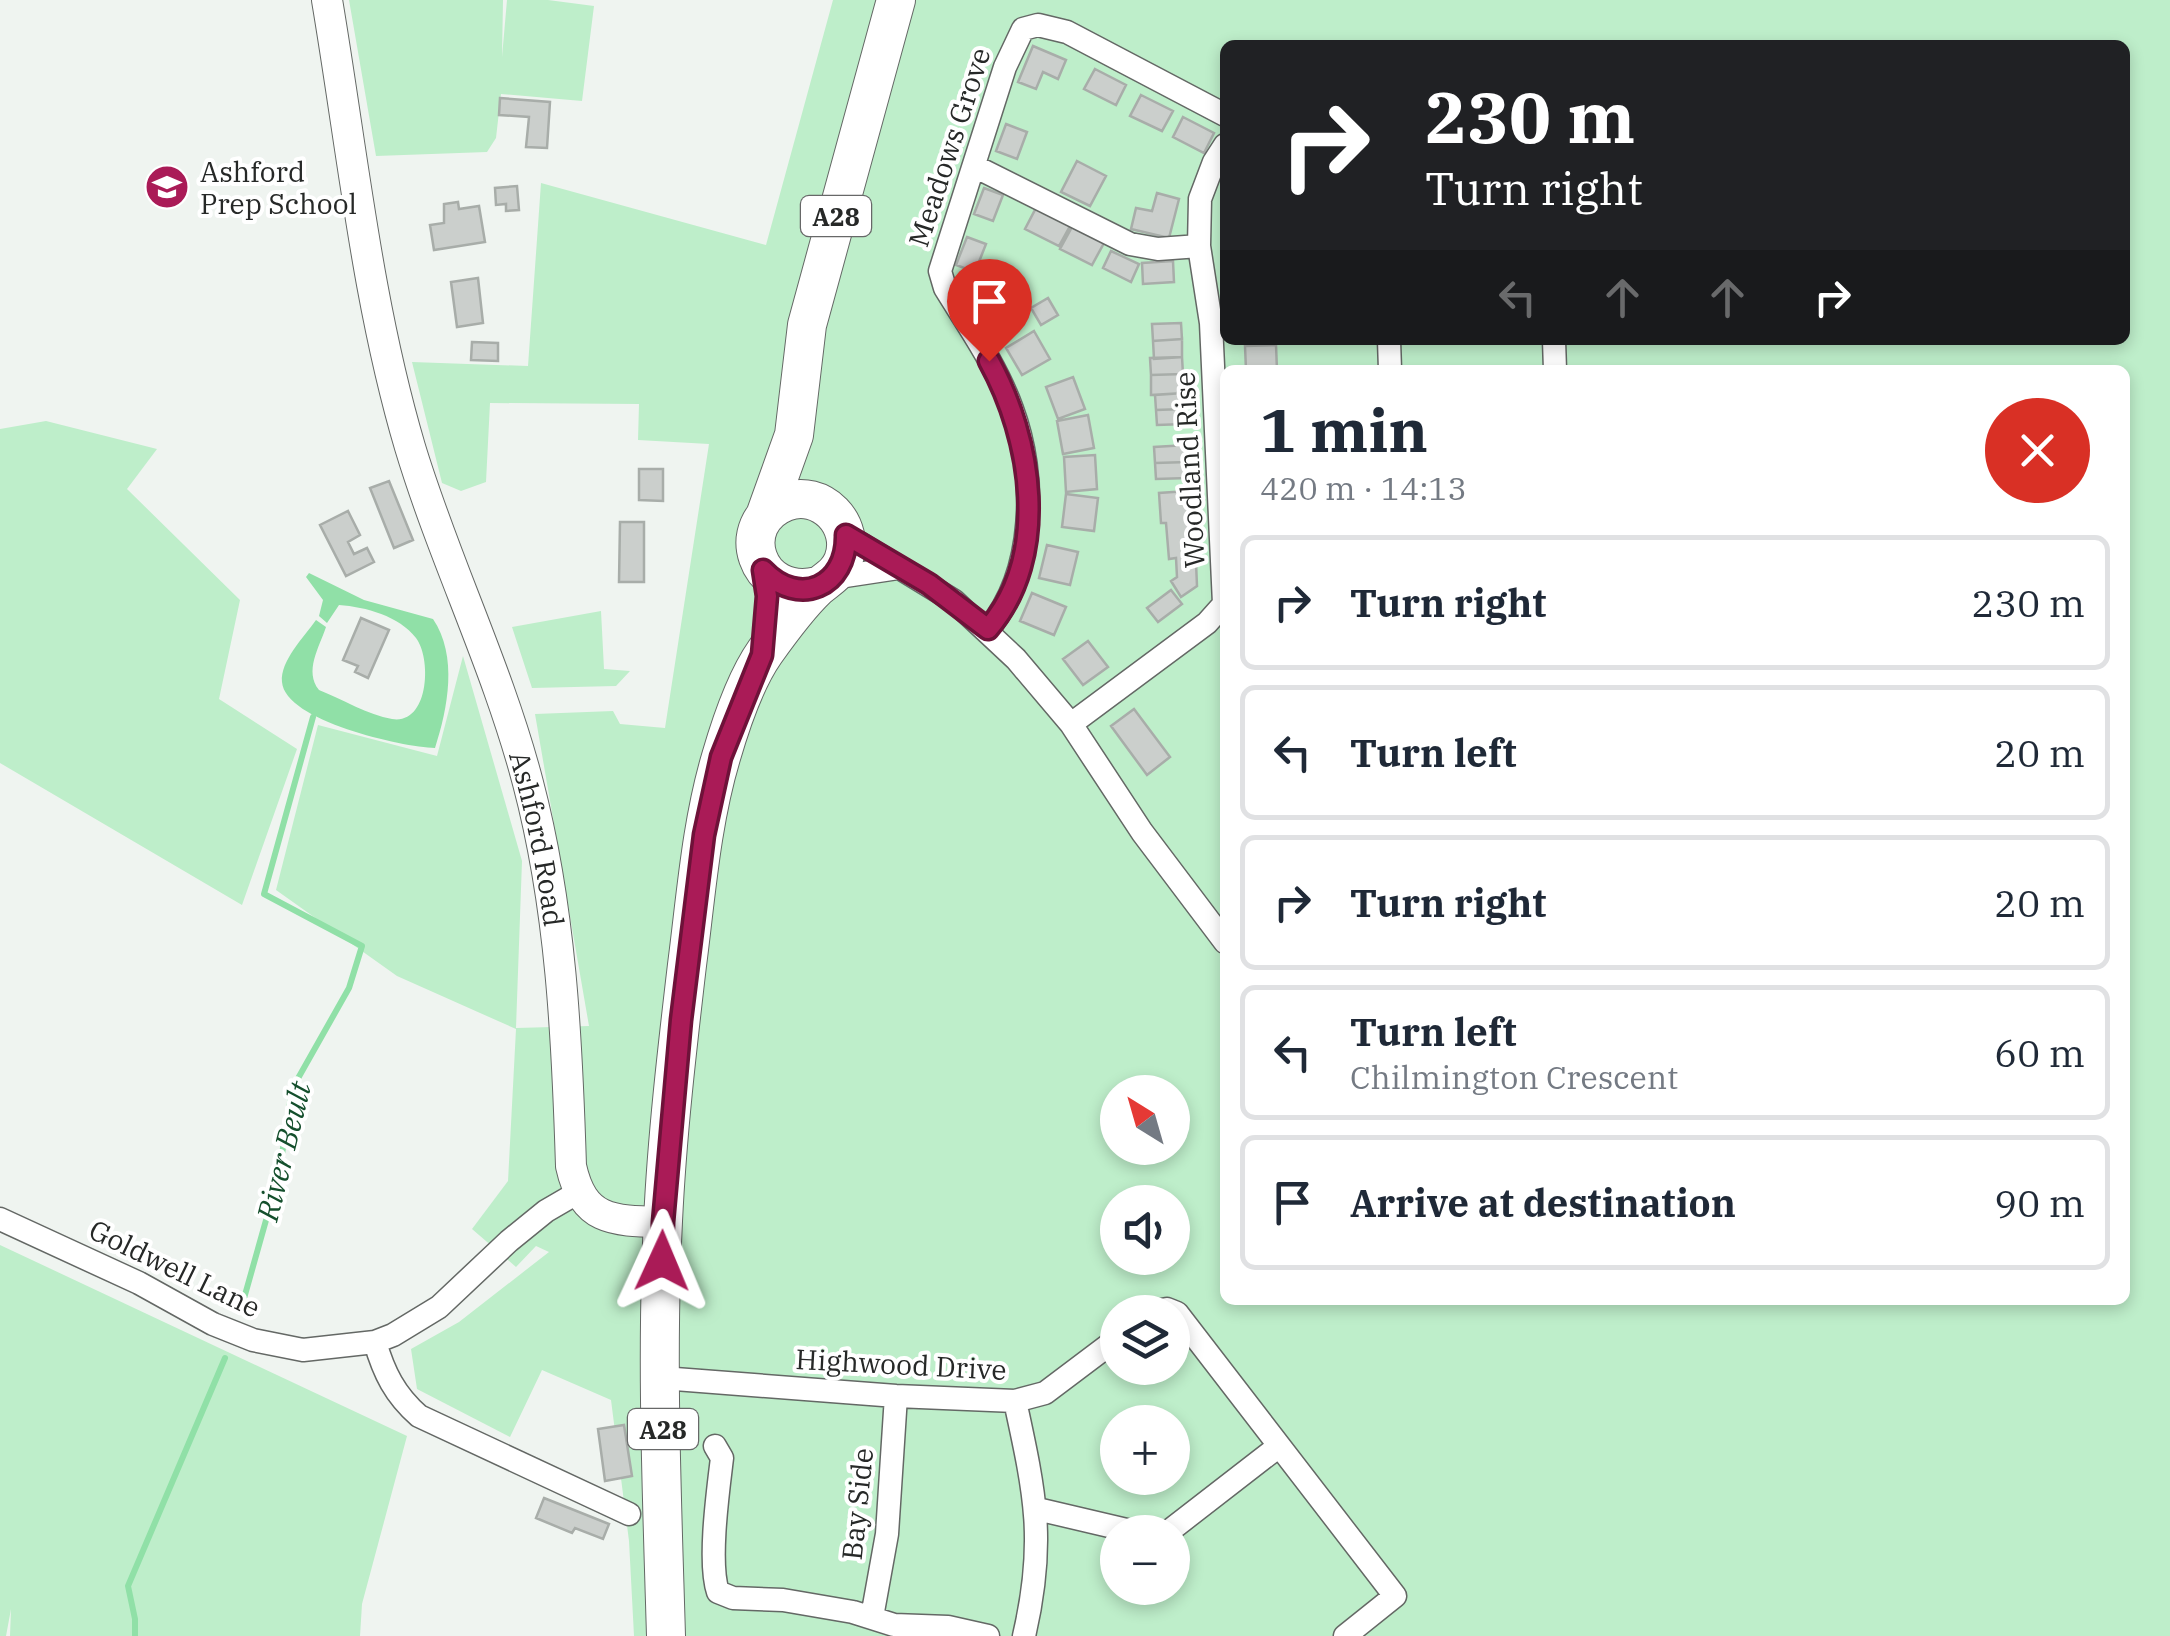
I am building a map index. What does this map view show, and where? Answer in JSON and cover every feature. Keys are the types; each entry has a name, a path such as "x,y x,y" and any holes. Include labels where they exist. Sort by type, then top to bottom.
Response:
{"main road":[{"name":"A28","path":"766,516 794,435 807,325 896,0"},
{"name":"A28","path":"794,435 818,502"},
{"path":"789,500 818,502 840,521 846,535 841,566 825,582 803,590 774,581 763,570 756,542 766,516 789,500"},
{"name":"A28","path":"666,1636 663,1222 681,1020 704,835 721,757 762,655 767,596 763,570"},
{"name":"A28","path":"762,655 825,582"}],"street":[{"name":"Ashford Road","path":"327,0 376,300 410,446 506,706 544,851 563,984 571,1166 577,1192"},
{"name":"Meadows Grove","path":"988,629 1006,602 1024,545 1025,456 1002,384 945,288 940,271 1004,67 1024,29 1038,24 1067,32 1220,112"},
{"name":"Woodland Rise","path":"1220,153 1200,199 1199,246 1211,323 1220,434"},
{"path":"974,166 1130,244 1158,249 1199,246"},
{"path":"846,535 929,584 988,629 1071,724 1142,832 1220,935"},
{"path":"825,582 898,568"},
{"name":"Woodland Rise","path":"1071,724 1207,623 1220,608"},
{"path":"577,1192 602,1214 625,1221 663,1222"},
{"name":"Goldwell Lane","path":"0,1218 140,1283 214,1324 253,1340 303,1350 375,1342 439,1307 509,1241 577,1192"},
{"path":"1190,1330 1395,1596 1345,1636"},
{"path":"375,1342 384,1373 402,1402 419,1416 629,1514"},
{"name":"Highwood Drive","path":"662,1378 1015,1401 1046,1393 1100,1352"},
{"name":"Bay Side","path":"872,1618 887,1534 896,1396"},
{"path":"1015,1401 1037,1509 1036,1580 1024,1636"},
{"path":"715,1446 722,1458 716,1544 718,1592 733,1598 783,1600 894,1625 948,1626 988,1636"},
{"path":"1190,1515 1279,1446"},
{"path":"1037,1509 1100,1524"}],"shaded area":[{"path":"349,0 503,0 502,57 507,0 594,6 582,101 501,94 496,138 487,152 376,156"},
{"path":"833,0 2170,0 2170,1636 634,1636 629,1541 611,1400 542,1370 510,1437 417,1389 411,1349 459,1322 549,1252 536,1246 516,1267 472,1229 508,1181 516,1029 397,976 276,890 318,725 437,756 463,656 522,861 516,1028 589,1026 535,714 613,711 620,724 665,728 709,444 638,440 639,404 490,403 486,482 461,491 442,483 412,362 528,366 541,183 766,245"},
{"path":"46,421 157,449 127,489 240,600 219,699 297,749 242,905 0,763 0,429"},
{"path":"309,573 364,600 433,619 446,649 448,666 447,699 435,748 347,729 303,709 288,696 282,674 316,620 326,627 313,667 319,690 392,719 414,712 424,689 421,648 409,630 381,614 339,605 327,623 319,616 323,600 306,577"},
{"path":"601,611 604,669 630,671 616,686 532,688 512,627"},
{"path":"0,1245 407,1436 362,1604 360,1636 10,1636 11,1609 6,1636 0,1636"}],"building":[{"path":"1033,46 1066,60 1058,79 1043,72 1036,89 1018,82"},
{"path":"1095,69 1126,85 1116,105 1084,89"},
{"path":"1141,95 1173,111 1162,131 1130,116"},
{"path":"500,98 550,102 547,148 526,147 529,117 499,115"},
{"path":"1183,117 1214,133 1204,153 1173,137"},
{"path":"1006,124 1027,132 1017,159 996,151"},
{"path":"1077,161 1106,176 1090,206 1061,192"},
{"path":"517,186 519,210 506,211 506,204 496,205 495,188"},
{"path":"984,188 1003,195 993,221 974,214"},
{"path":"1157,193 1179,199 1169,238 1131,229 1136,208 1152,211"},
{"path":"458,202 459,209 479,206 485,242 434,250 430,225 444,223 444,204"},
{"path":"1036,208 1070,226 1059,246 1025,229"},
{"path":"1072,227 1104,243 1092,265 1060,249"},
{"path":"967,237 986,244 975,272 956,265"},
{"path":"1111,251 1139,264 1131,282 1103,268"},
{"path":"1173,261 1174,282 1143,284 1142,263"},
{"path":"478,278 483,323 457,327 451,282"},
{"path":"1004,286 1022,311 996,329 978,304"},
{"path":"1048,298 1058,315 1041,325 1031,308"},
{"path":"1181,323 1182,339 1153,341 1152,324"},
{"path":"1034,331 1050,359 1022,375 1006,348"},
{"path":"1182,339 1182,357 1154,359 1153,341"},
{"path":"472,342 498,343 498,361 471,360"},
{"path":"1276,345 1277,365 1246,365 1245,346"},
{"path":"1182,357 1183,374 1151,375 1150,358"},
{"path":"1183,374 1184,393 1151,395 1151,375"},
{"path":"1073,377 1085,409 1058,419 1046,387"},
{"path":"1184,393 1184,409 1156,410 1155,395"},
{"path":"1184,409 1185,424 1157,425 1156,410"},
{"path":"1088,415 1094,448 1063,454 1057,421"},
{"path":"1187,445 1188,462 1155,463 1154,447"},
{"path":"1095,455 1097,489 1066,492 1064,457"},
{"path":"1188,462 1188,478 1156,479 1155,463"},
{"path":"639,469 663,469 663,501 639,500"},
{"path":"389,481 413,540 394,548 370,488"},
{"path":"1187,491 1191,562 1196,562 1197,586 1181,597 1171,581 1177,577 1176,558 1169,559 1159,493"},
{"path":"1066,494 1098,498 1094,531 1062,527"},
{"path":"348,511 360,535 348,542 354,554 367,548 374,562 346,576 320,525"},
{"path":"620,522 644,522 644,582 619,582"},
{"path":"1047,545 1078,552 1070,585 1039,578"},
{"path":"1171,590 1182,604 1158,622 1147,608"},
{"path":"1032,593 1066,607 1054,635 1020,621"},
{"path":"361,618 389,630 368,678 355,672 358,666 343,660"},
{"path":"1088,641 1108,667 1083,685 1063,659"},
{"path":"1134,709 1170,757 1147,775 1111,726"},
{"path":"624,1425 632,1476 605,1481 598,1429"},
{"path":"544,1498 609,1524 603,1539 575,1528 572,1533 536,1518"}],"waterway":[{"name":"River Beult","path":"243,1302 279,1174 292,1089 349,988 362,946 264,894 313,717"},
{"name":"River Beult","path":"135,1636 128,1586 225,1358"}],"place":[{"name":"Ashford Prep School","path":"167,187"}],"route":[{"path":"662,1261 681,1020 704,835 721,757 762,655 767,596 763,570 788,588 818,586 832,578 841,566 846,535 954,600 988,629 1001,614 1017,574 1027,514 1022,442 1009,400 989,361"}]}
